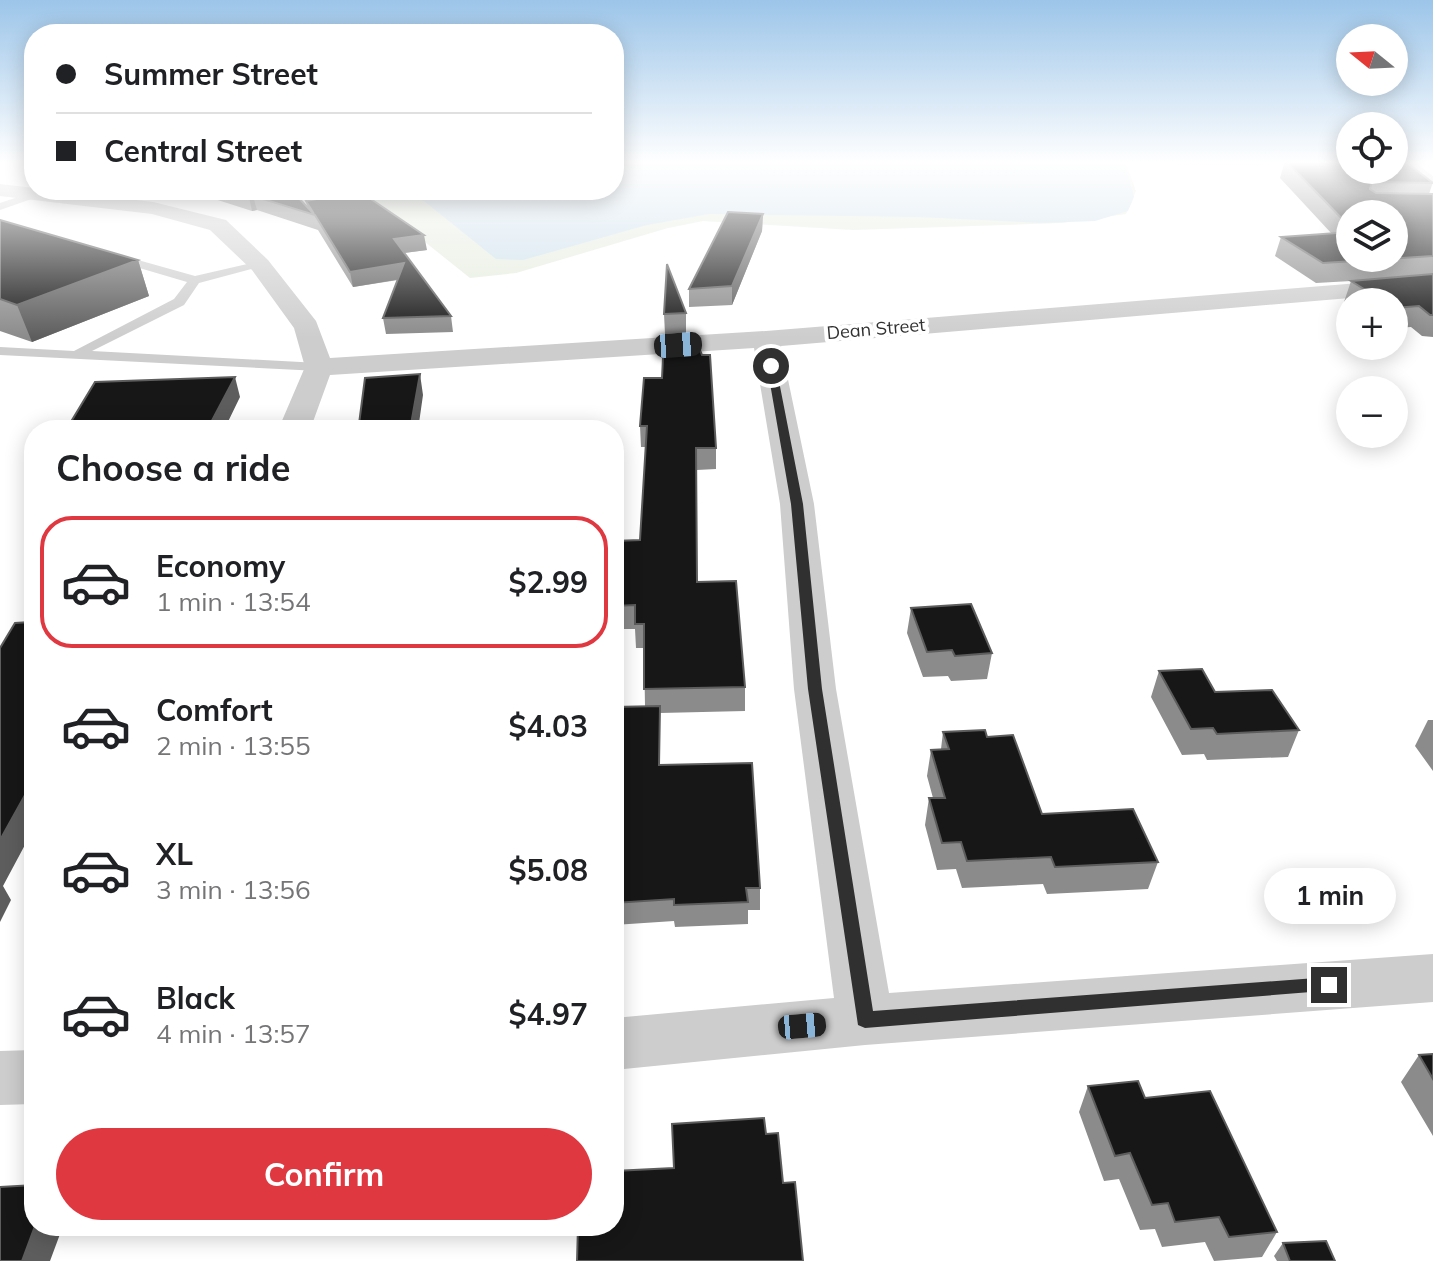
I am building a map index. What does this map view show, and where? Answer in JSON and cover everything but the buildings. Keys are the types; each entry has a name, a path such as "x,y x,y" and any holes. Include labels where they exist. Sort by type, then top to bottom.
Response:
{"street":[{"path":"204,220 218,225 260,265 307,327 319,367 298,420"},
{"name":"Dean Street","path":"319,367 766,339 1433,284"},
{"path":"766,339 797,504 815,689 865,1020"},
{"path":"624,1043 865,1020 1433,978"},
{"path":"0,1078 24,1077"}],"lane":[{"path":"105,255 195,280 260,265"},
{"path":"76,353 179,302 195,280"},
{"path":"0,353 76,353 319,367"}],"shaded area":[{"path":"397,220 1084,220 853,230 703,221 668,228 516,273 470,278"}],"water":[{"path":"447,220 676,220 523,260 496,259"},
{"path":"977,220 1099,220 1042,223"}],"route":[{"path":"771,366 797,504 815,689 865,1020 1329,985"}]}
